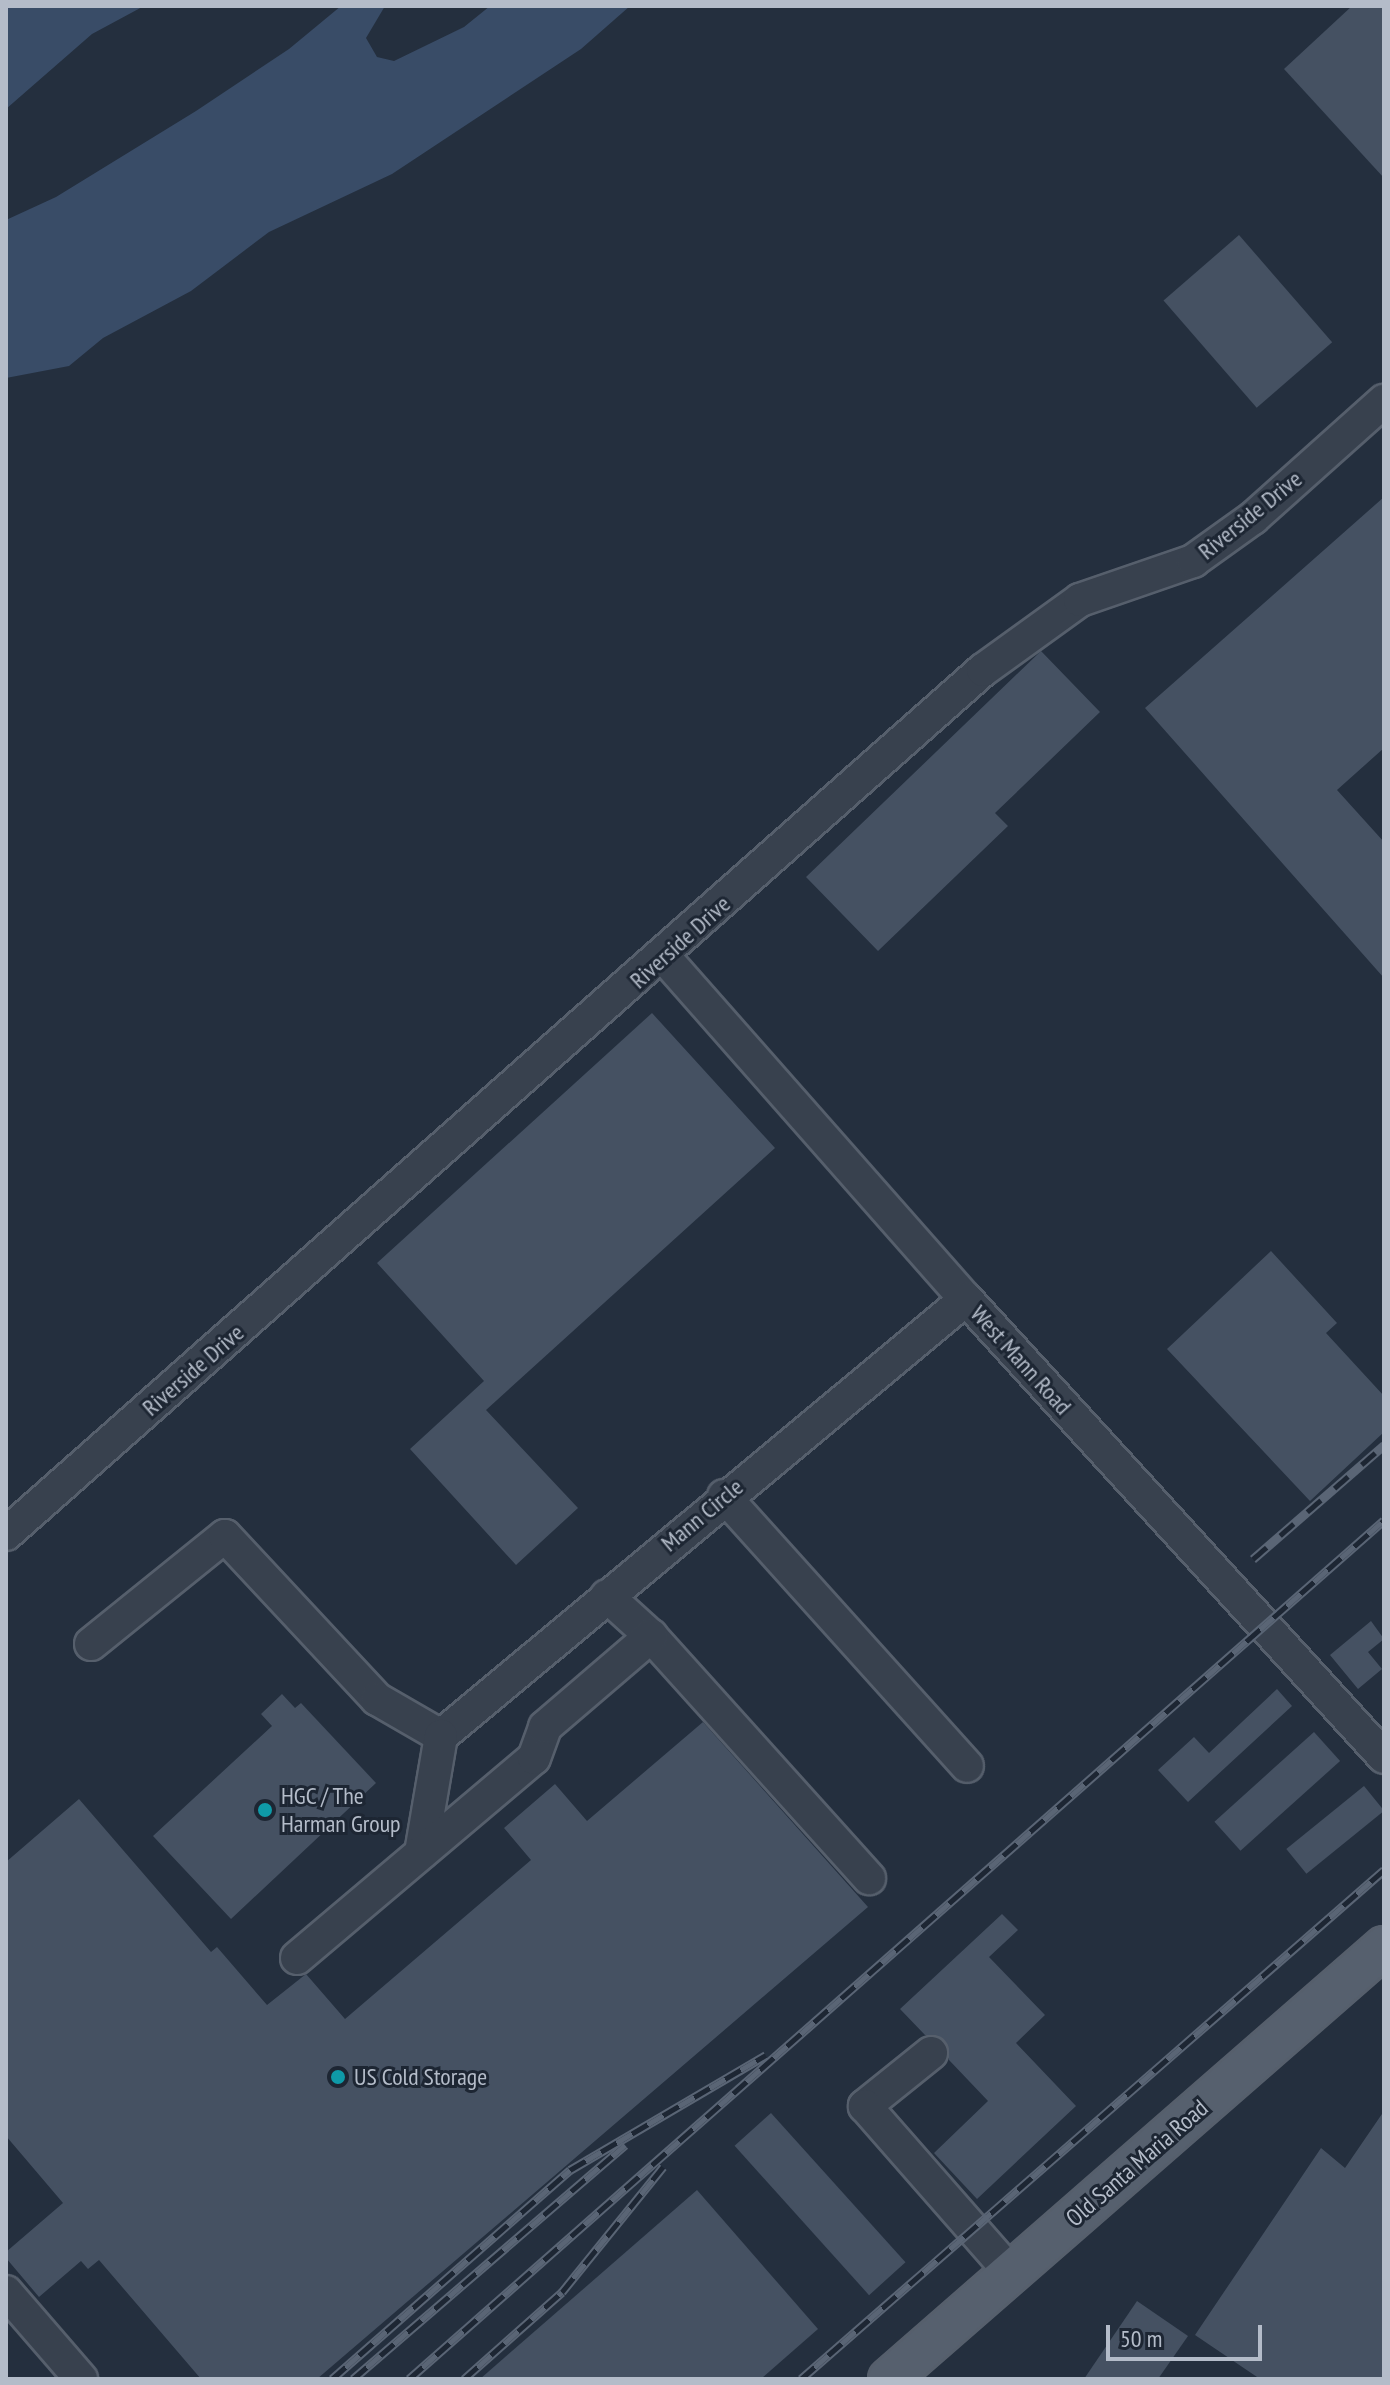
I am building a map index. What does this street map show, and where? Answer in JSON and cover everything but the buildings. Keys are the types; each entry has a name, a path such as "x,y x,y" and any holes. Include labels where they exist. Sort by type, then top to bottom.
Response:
{"main road":[{"name":"Old Santa Maria Road","path":"889,2379 1384,1947"}],"street":[{"name":"Riverside Drive","path":"6,1534 664,957 983,670 1045,621 1080,600 1193,561 1253,518 1384,401"},
{"name":"West Mann Road","path":"664,957 966,1299 1384,1757"},
{"name":"Mann Circle","path":"441,1736 724,1496 966,1299"},
{"path":"724,1496 967,1766"},
{"path":"91,1644 225,1536 377,1699 441,1736 421,1853"},
{"path":"607,1596 651,1636 869,1878"},
{"path":"297,1958 534,1758 545,1727 651,1636"},
{"path":"931,2053 865,2106 1011,2273"},
{"path":"6,2292 81,2379"}],"water":[{"path":"6,6 144,6 92,34 6,109"},
{"path":"341,6 385,6 366,38 377,57 394,61 464,27 490,6 630,6 581,49 392,174 269,232 191,291 103,338 69,366 6,378 6,220 56,197 196,111 289,49"}],"railway":[{"path":"1253,1559 1384,1445"},
{"path":"409,2379 1384,1520"},
{"path":"801,2379 1384,1870"},
{"path":"332,2379 570,2170 766,2055"},
{"path":"353,2379 625,2145"},
{"path":"464,2379 562,2292 663,2167"}],"place":[{"name":"HGC / The Harman Group","path":"265,1810"},
{"name":"US Cold Storage","path":"338,2077"}]}
